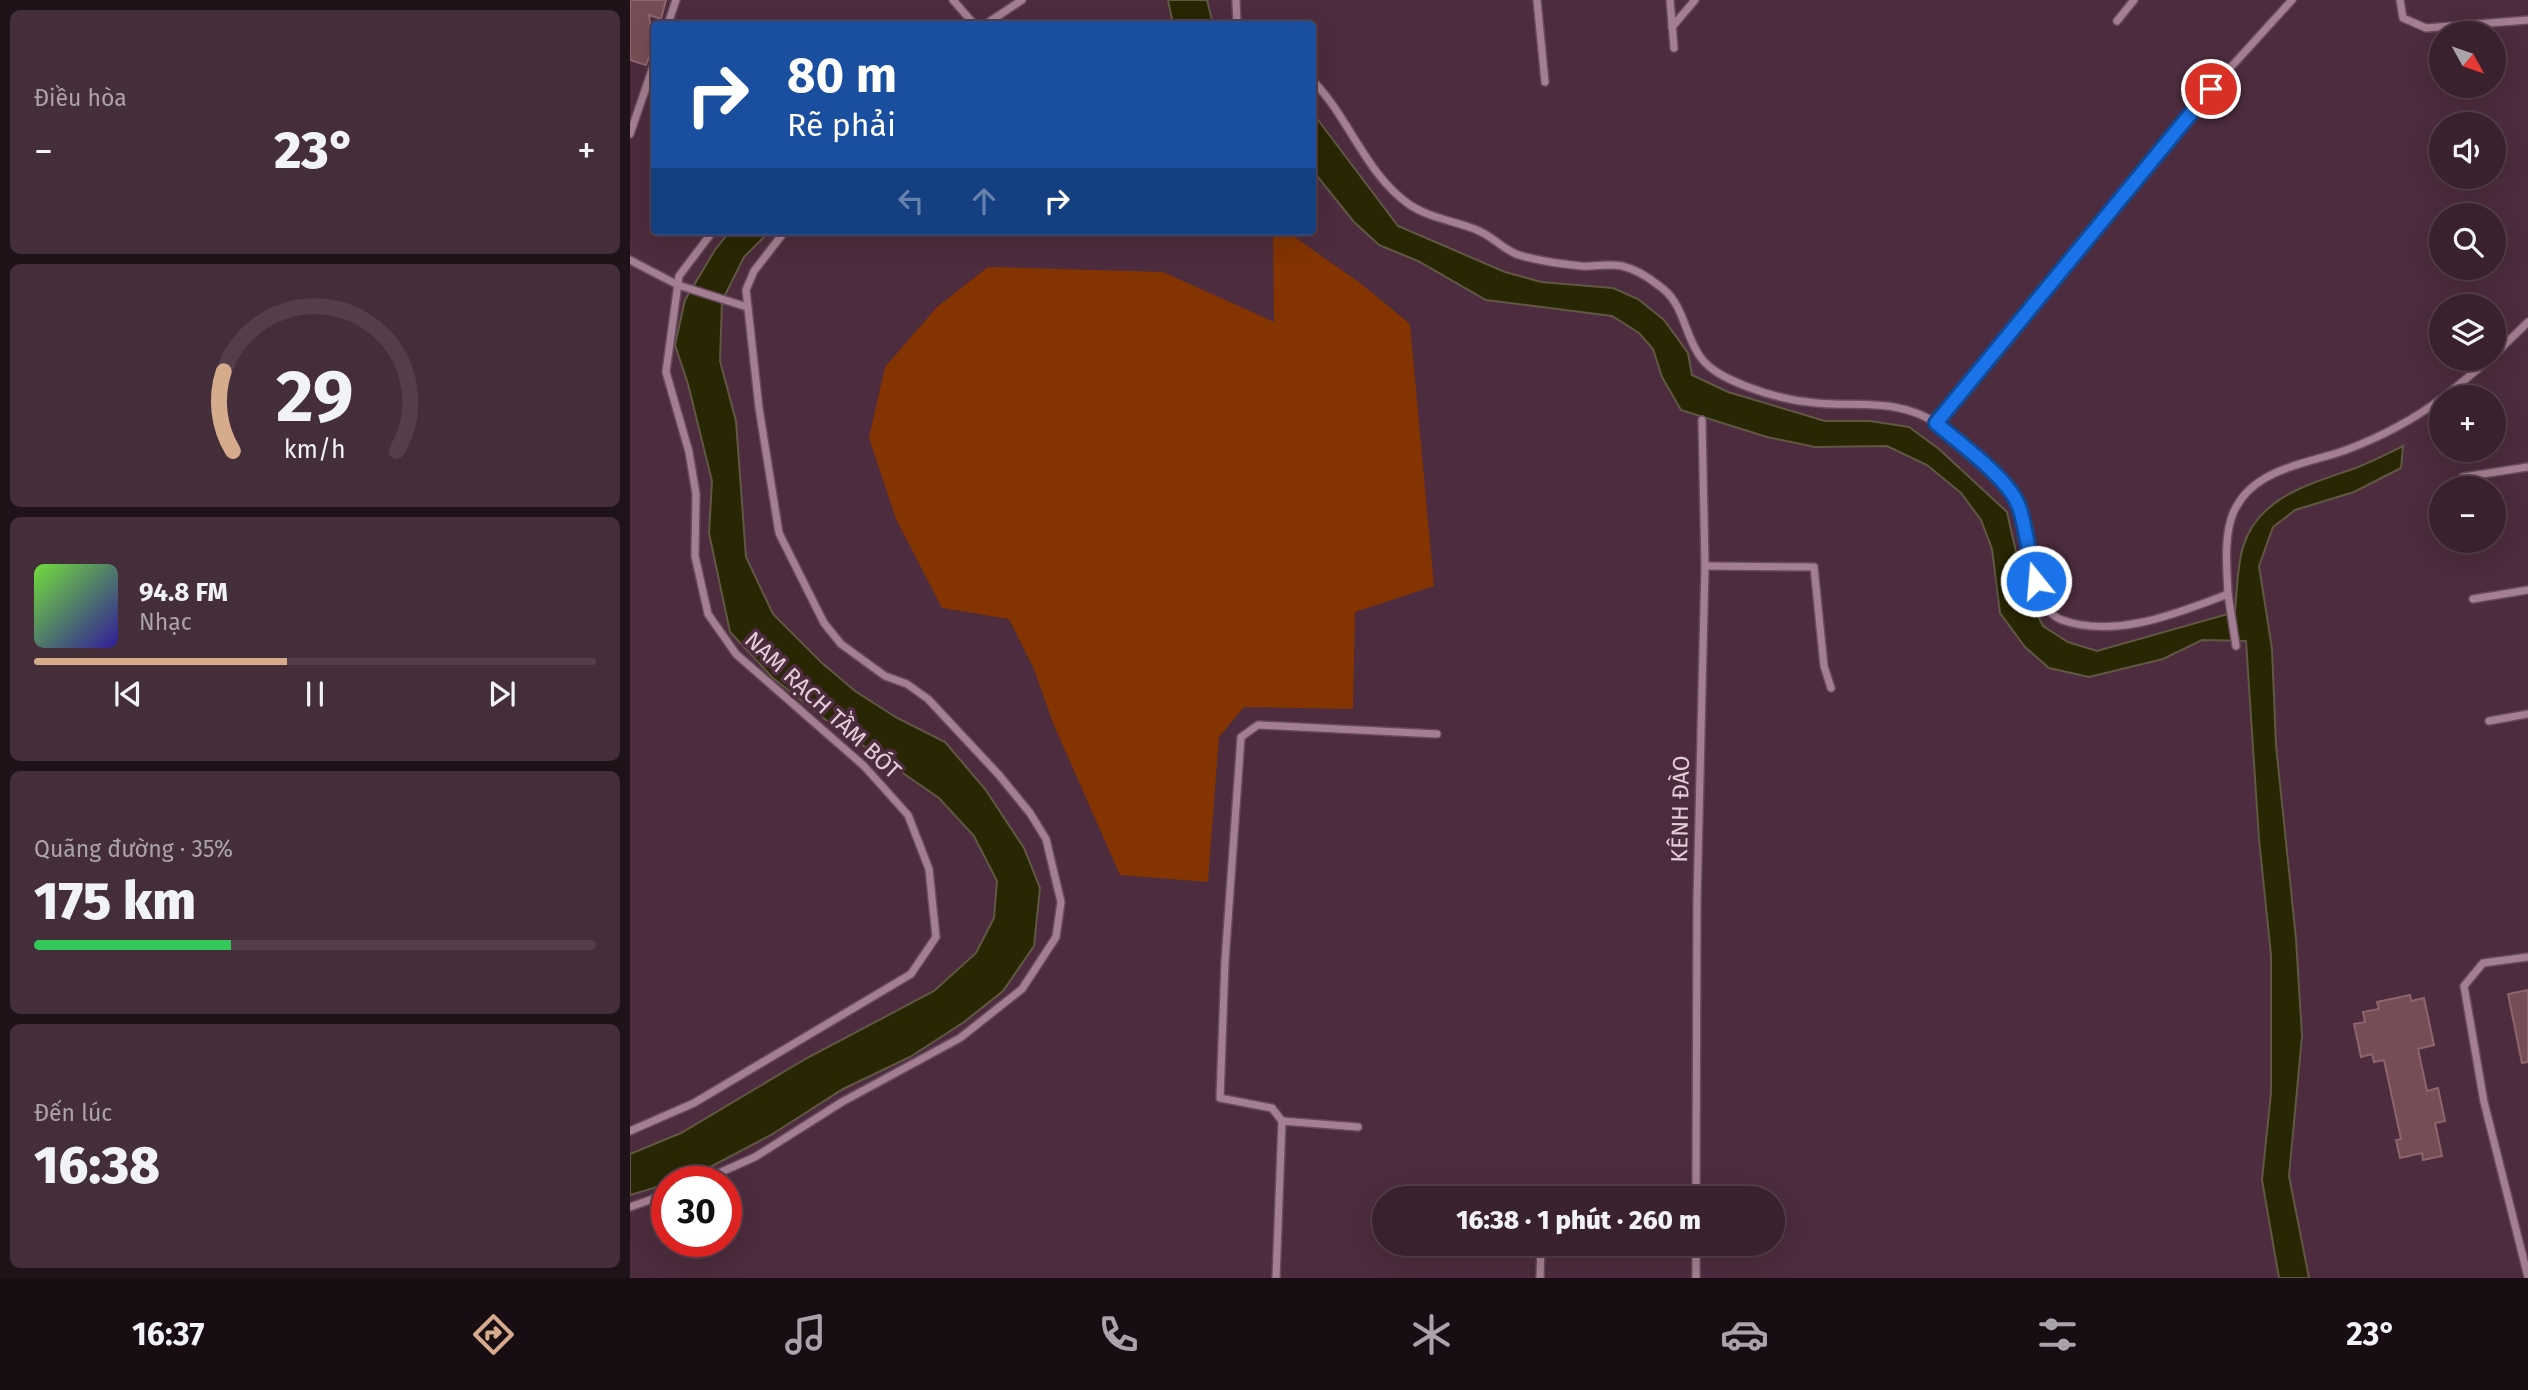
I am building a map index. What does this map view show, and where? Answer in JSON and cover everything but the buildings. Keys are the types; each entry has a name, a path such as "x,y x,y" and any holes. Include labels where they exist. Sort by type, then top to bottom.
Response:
{"street":[{"path":"669,21 676,0"},
{"path":"953,0 971,21"},
{"path":"990,21 1022,0"},
{"path":"1236,0 1237,21"},
{"path":"1537,0 1545,82"},
{"path":"1670,0 1674,48"},
{"path":"1672,27 1695,0"},
{"path":"2117,21 2134,0"},
{"path":"1936,423 2211,89 2292,0"},
{"path":"2400,0 2403,18 2426,28 2528,20"},
{"path":"630,134 651,73"},
{"path":"1316,86 1397,195 1411,205 1478,230 1519,256 1583,266 1622,266 1636,271 1670,293 1684,317 1699,357 1726,377 1751,388 1816,403 1875,404 1897,408 1936,423 1988,469 2018,504 2028,558 2045,605 2052,615 2082,625 2124,625 2168,616 2228,594"},
{"name":"NAM RẠCH TẦM BÓT","path":"630,1131 694,1103 911,974 936,937 929,869 908,815 864,765 736,654 708,614 695,556 696,494 689,452 666,372 679,275 710,235"},
{"path":"735,1166 755,1157 842,1102 960,1038 1022,989 1056,937 1061,902 1046,839 1030,813 999,775 928,699 907,684 885,676 841,644 824,623 779,533 773,509 746,290 754,271 782,235"},
{"path":"630,260 678,285 747,307"},
{"path":"2506,343 2528,322"},
{"path":"2458,385 2475,371"},
{"path":"2236,646 2229,605 2226,551 2231,520 2237,508 2260,481 2274,472 2347,449 2429,405"},
{"name":"KÊNH ĐÀO","path":"1696,1186 1697,901 1705,566 1702,420"},
{"path":"2470,476 2528,467"},
{"path":"1705,566 1814,566 1824,666 1831,688"},
{"path":"2473,599 2528,590"},
{"path":"2489,721 2528,714"},
{"path":"1276,1278 1282,1121 1272,1108 1220,1098 1225,962 1241,737 1258,725 1437,734"},
{"path":"2528,957 2483,962 2464,986 2484,1102 2528,1277"},
{"path":"1282,1121 1358,1127"},
{"path":"630,1207 651,1200"},
{"path":"1540,1278 1541,1256"},
{"path":"1696,1256 1696,1278"}],"shaded area":[{"path":"1168,0 1207,0 1212,21 1172,21"},
{"path":"1316,117 1398,226 1505,272 1541,282 1613,288 1638,299 1664,320 1688,353 1692,375 1728,392 1825,421 1870,421 1909,427 1939,449 2007,512 2024,588 2043,626 2068,642 2097,651 2235,612 2243,547 2260,516 2273,504 2303,487 2366,464 2403,446 2401,468 2354,492 2295,510 2273,527 2259,566 2272,649 2276,745 2296,939 2302,1036 2289,1176 2309,1278 2279,1278 2262,1180 2271,1093 2271,955 2259,839 2246,641 2202,640 2163,659 2089,677 2049,668 2025,647 2000,613 1992,549 1981,520 1961,493 1927,465 1887,446 1815,447 1767,437 1681,410 1662,377 1653,349 1639,333 1612,316 1486,300 1418,261 1379,245 1354,222 1316,175"},
{"path":"727,235 766,235 744,257 722,301 720,361 736,421 746,557 773,614 822,663 855,691 897,718 945,742 985,789 1024,848 1040,888 1034,946 1003,991 964,1022 910,1057 843,1089 771,1135 712,1166 651,1166 651,1189 630,1195 630,1154 681,1133 807,1058 934,991 976,953 994,918 997,881 974,836 939,798 826,720 773,678 730,632 709,533 712,481 688,384 675,345 685,300"},
{"path":"1273,235 1292,235 1360,283 1410,324 1434,586 1355,612 1353,709 1244,707 1219,737 1208,882 1120,875 1053,723 1034,669 1009,619 942,608 896,519 869,438 885,367 937,307 988,267 1163,272 1274,322"}],"route":[{"path":"2036,581 2028,558 2018,504 1988,469 1936,423 2211,89"}]}
